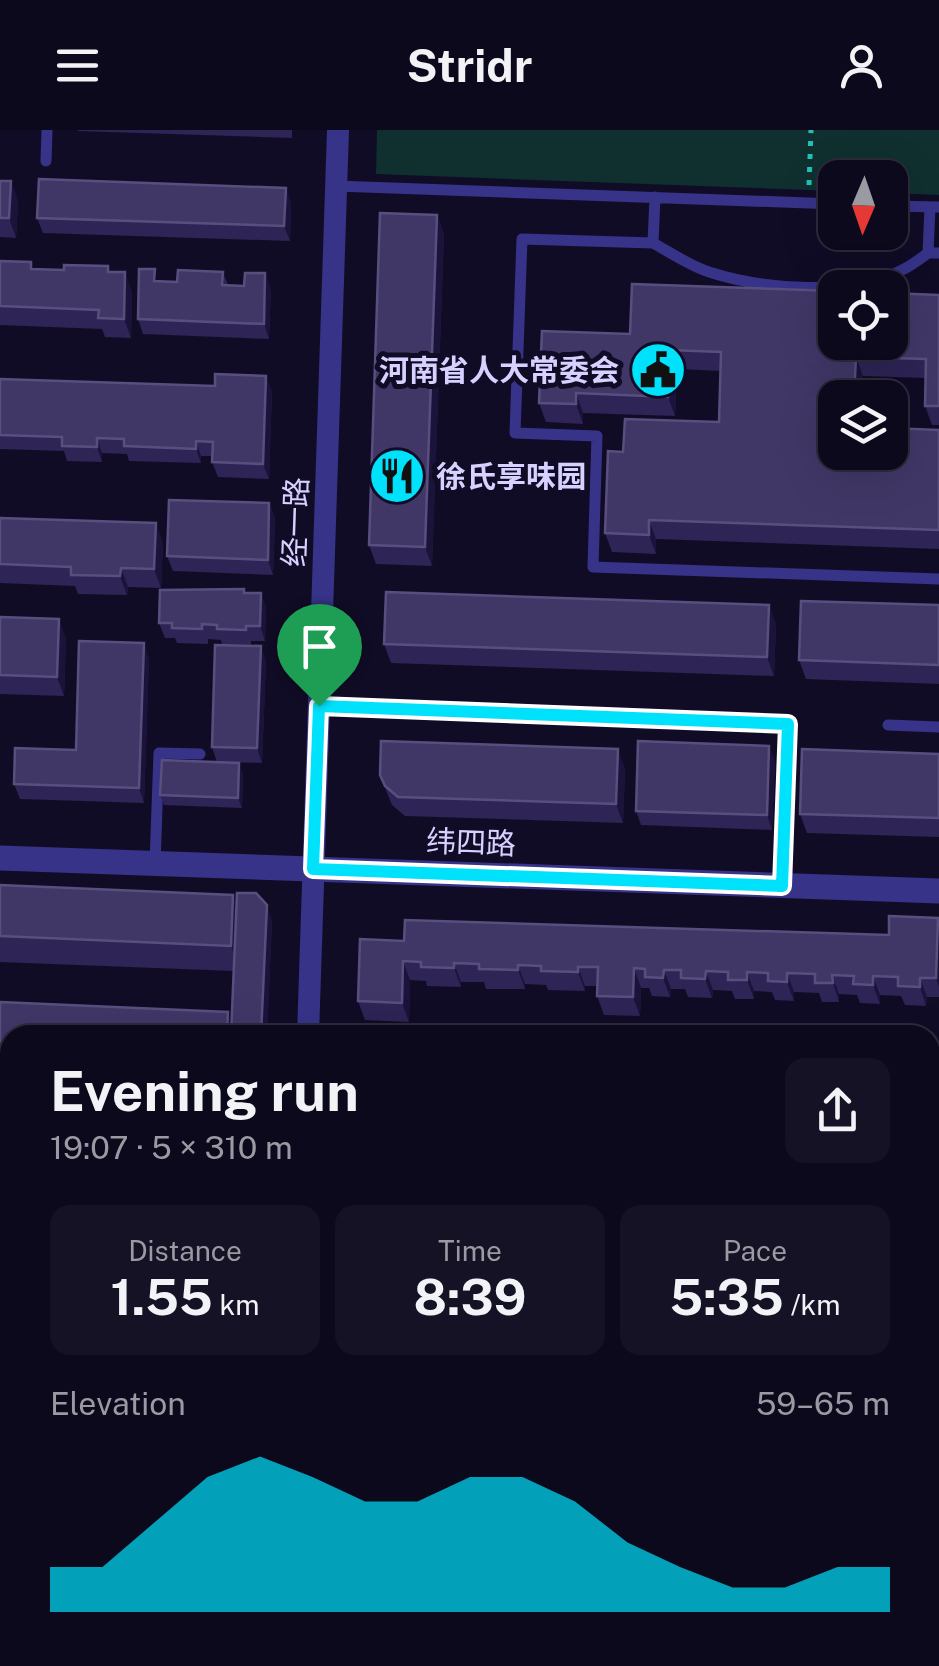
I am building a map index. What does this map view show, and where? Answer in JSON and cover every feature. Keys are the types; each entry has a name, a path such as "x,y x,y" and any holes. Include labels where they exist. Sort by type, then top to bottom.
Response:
{"street":[{"name":"经一路","path":"308,1025 338,130"},
{"name":"纬四路","path":"0,858 939,891"}],"lane":[{"path":"46,160 47,130"},
{"path":"336,186 818,203"},
{"path":"654,243 655,198"},
{"path":"908,206 934,207 934,253 900,272 859,284 806,287 748,282 706,271 654,243 522,239 516,433 598,436 593,567 939,579"},
{"path":"319,706 788,724 782,886"},
{"path":"888,725 939,727"},
{"path":"155,863 159,752 200,754"}],"path":[{"path":"808,203 811,130"}],"green space":[{"path":"377,130 939,130 939,195 908,194 908,160 818,160 818,190 376,174"}],"building":[{"path":"39,179 286,188 284,226 37,218"},
{"path":"0,181 11,181 9,218 0,218"},
{"path":"380,213 437,215 425,547 369,545"},
{"path":"0,261 31,262 31,269 108,266 108,272 125,272 124,319 98,318 99,310 0,306"},
{"path":"139,269 155,269 154,281 177,282 178,270 223,272 222,285 244,286 245,273 265,273 264,324 138,319"},
{"path":"632,284 818,290 818,360 856,360 855,380 818,380 818,470 908,470 908,429 939,430 939,530 649,520 649,535 605,533 608,451 623,452 625,419 719,422 721,352 670,350 668,397 576,393 576,404 539,403 542,331 630,334"},
{"path":"908,294 939,295 939,406 925,406 926,359 908,358"},
{"path":"215,374 266,376 263,464 212,462 213,442 196,441 196,449 124,446 124,439 97,438 97,447 62,446 62,437 0,435 0,379 215,386"},
{"path":"169,500 269,503 268,560 167,556"},
{"path":"0,518 156,523 154,569 121,568 120,576 71,575 71,567 0,564"},
{"path":"244,589 244,593 261,593 260,626 246,626 246,630 217,629 217,625 202,624 202,629 172,628 172,623 159,623 160,590"},
{"path":"386,592 769,605 767,657 384,644"},
{"path":"801,601 939,605 939,665 799,660"},
{"path":"0,617 59,619 57,677 0,675"},
{"path":"79,641 144,643 139,788 14,784 15,748 76,750"},
{"path":"215,645 261,646 257,748 212,747"},
{"path":"381,741 618,749 616,804 398,797 385,786 380,775"},
{"path":"638,741 769,746 767,815 636,811"},
{"path":"802,749 939,754 939,818 800,814"},
{"path":"162,760 239,763 238,798 160,795"},
{"path":"0,885 233,895 231,946 0,936"},
{"path":"237,893 256,893 267,905 261,1025 231,1025"},
{"path":"889,916 938,918 936,978 920,978 920,987 898,986 898,977 873,976 873,985 853,984 854,976 832,975 833,983 815,983 815,974 787,973 787,982 768,981 768,973 747,972 747,980 728,980 728,972 706,971 705,979 681,978 681,970 664,970 663,978 645,977 645,969 634,968 633,997 597,996 598,967 578,967 578,972 541,971 541,966 518,965 518,970 479,969 479,964 454,963 454,968 421,967 421,962 403,961 402,1003 358,1001 360,939 404,941 405,920 889,935"},
{"path":"0,1002 228,1012 227,1025 0,1025"}],"place":[{"name":"河南省人大常委会","path":"658,370"},
{"name":"徐氏享味园","path":"397,476"}],"route":[{"path":"319,706 788,724 782,886 313,869 319,706"}]}
